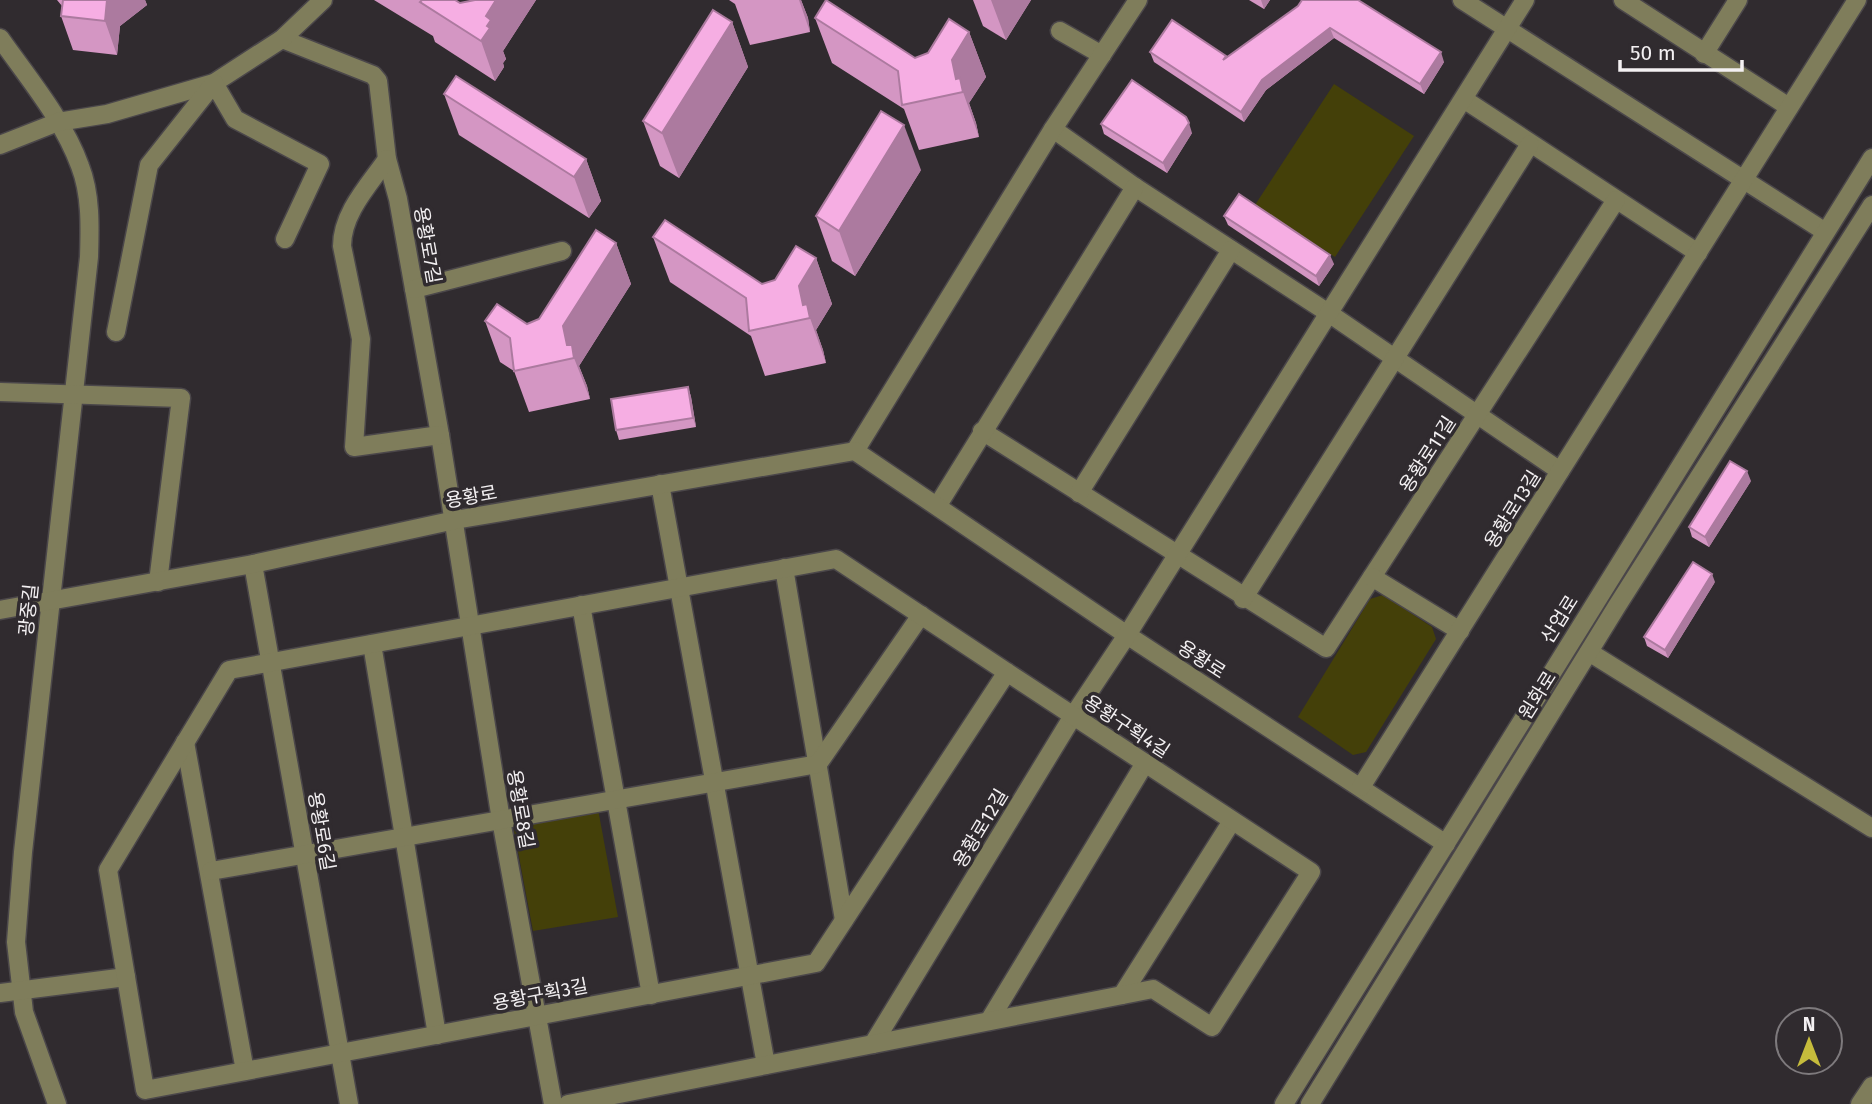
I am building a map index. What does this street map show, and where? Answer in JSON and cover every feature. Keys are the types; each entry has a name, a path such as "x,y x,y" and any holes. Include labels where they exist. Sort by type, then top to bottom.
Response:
{"street":[{"path":"0,145 58,122 107,114 214,83 282,39 323,0"},
{"path":"855,451 1053,129 1138,0"},
{"path":"1462,0 1824,231"},
{"path":"1127,635 1465,100 1525,0"},
{"path":"1623,0 1789,107"},
{"path":"1704,54 1738,0"},
{"name":"용황로13길","path":"1361,787 1857,0"},
{"path":"1060,31 1102,55"},
{"name":"광중길","path":"0,38 58,122 80,166 90,220 89,257 72,395 17,929 24,1012 57,1104"},
{"name":"용황로7길","path":"282,39 373,75 378,81 387,159 398,199 454,520"},
{"path":"214,83 235,119 320,164 285,239"},
{"path":"116,332 149,165 214,83"},
{"path":"1465,100 1698,253"},
{"path":"1053,129 1135,187 1329,314 1560,471"},
{"path":"1243,599 1530,144"},
{"name":"산업로","path":"1284,1104 1824,231 1872,158"},
{"path":"387,159 347,218 342,231 342,246 361,339 354,447 440,435"},
{"path":"937,506 1135,187"},
{"name":"용황로11길","path":"1177,556 1326,648 1616,200"},
{"name":"원화로","path":"1310,1104 1589,652 1870,213"},
{"path":"1079,492 1231,250"},
{"path":"414,289 562,251"},
{"path":"0,392 181,398 158,582"},
{"path":"982,431 1177,556"},
{"name":"용황로","path":"0,610 253,565 454,520 855,451 1127,635 1446,844"},
{"path":"660,484 766,1065"},
{"name":"용황로8길","path":"454,520 501,820 553,1104"},
{"name":"용황구획4길","path":"126,977 108,870 229,670 835,559 1311,873 1212,1027 1153,989 1122,995"},
{"name":"용황로6길","path":"253,565 349,1104"},
{"path":"784,568 844,920"},
{"path":"1372,577 1460,631"},
{"path":"581,605 651,995"},
{"path":"211,871 818,764 921,615"},
{"name":"용황로12길","path":"873,1044 1073,716 1127,635"},
{"path":"372,643 437,1035"},
{"path":"1589,652 1872,828"},
{"name":"용황구획3길","path":"126,977 145,1090 816,963 1007,672"},
{"path":"185,742 211,871 245,1071"},
{"path":"989,1021 1145,763"},
{"path":"568,1104 1122,995 1232,821"},
{"path":"0,993 126,977"},
{"path":"1860,1104 1872,1086"}],"shaded area":[{"path":"1334,84 1414,136 1335,257 1255,205"},
{"path":"1383,595 1432,627 1436,639 1366,752 1353,755 1298,717 1370,599"},
{"path":"595,793 618,917 533,931 510,809"}],"building":[{"path":"63,0 107,0 105,21 61,16"},
{"path":"455,0 460,3 496,0 486,16 491,20 487,26 490,28 481,41 420,2"},
{"path":"826,0 915,58 928,53 949,19 969,32 952,60 956,79 960,78 963,92 902,105 898,71 815,18"},
{"path":"1302,0 1358,0 1441,52 1420,84 1330,28 1262,80 1241,112 1150,52 1172,20 1226,56 1223,60 1298,6"},
{"path":"713,10 732,22 662,133 643,121"},
{"path":"456,76 586,159 574,177 444,94"},
{"path":"1132,80 1186,117 1189,123 1163,163 1101,124"},
{"path":"881,111 904,125 839,231 816,216"},
{"path":"1239,194 1330,255 1316,276 1224,216"},
{"path":"665,220 762,284 775,280 796,246 816,258 799,286 803,305 807,304 810,318 749,331 746,298 653,237"},
{"path":"596,230 616,243 563,326 567,345 572,345 574,358 514,371 510,338 485,321 497,304 527,324 539,319"},
{"path":"688,387 693,418 616,430 611,399"},
{"path":"1730,461 1747,471 1705,537 1689,527"},
{"path":"1693,562 1712,574 1665,650 1644,637"}]}
